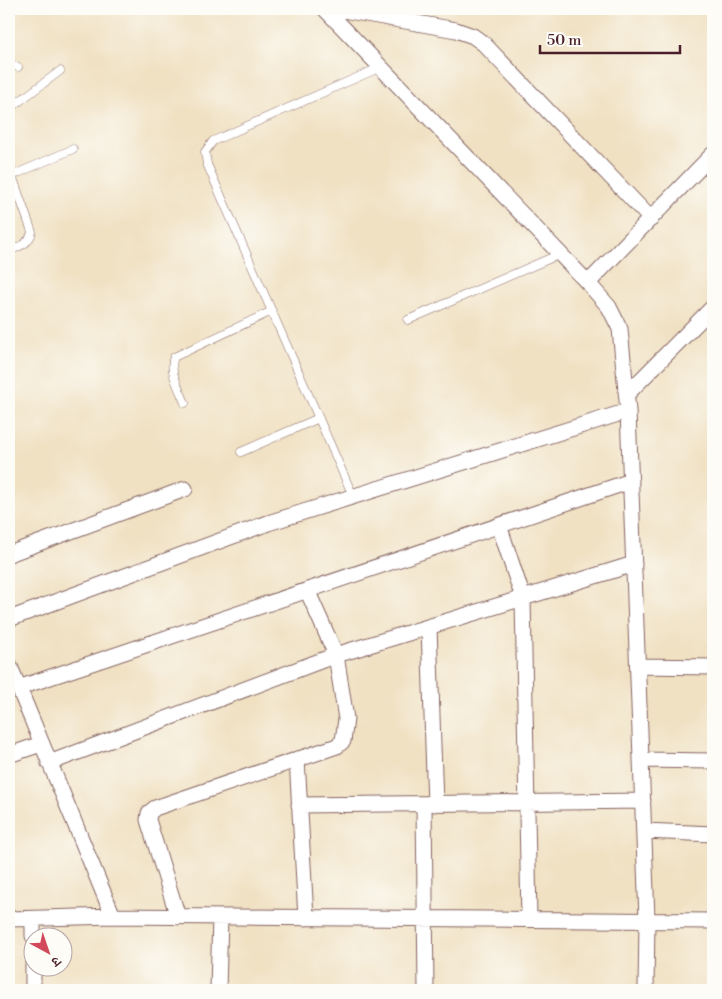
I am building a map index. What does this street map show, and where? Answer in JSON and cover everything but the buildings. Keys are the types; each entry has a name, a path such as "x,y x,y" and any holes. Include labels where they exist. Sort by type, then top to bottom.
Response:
{"street":[{"path":"325,9 588,283 609,307 620,329 627,394 631,481 647,919 646,990"},
{"path":"338,9 456,30 473,36 484,44 651,219"},
{"path":"588,283 713,154"},
{"path":"627,394 713,307"},
{"path":"9,619 268,523 628,411"},
{"path":"18,688 631,481"},
{"path":"9,554 185,489"},
{"path":"499,525 523,598 525,802 529,919"},
{"path":"49,763 336,656 634,564"},
{"path":"178,917 148,820 149,813 155,808 337,746 343,741 346,719 336,656 307,590"},
{"path":"426,990 424,918 430,804 429,627"},
{"path":"9,664 112,916"},
{"path":"638,666 713,667"},
{"path":"9,755 41,744"},
{"path":"297,759 306,918"},
{"path":"641,760 713,761"},
{"path":"300,805 643,801"},
{"path":"644,831 713,834"},
{"path":"9,919 112,916 713,920"},
{"path":"218,990 220,917"},
{"path":"32,919 32,926"},
{"path":"33,976 34,990"}],"lane":[{"path":"9,63 18,66"},
{"path":"354,496 207,164 206,152 213,141 381,67"},
{"path":"9,109 60,71"},
{"path":"9,250 26,243 30,239 32,232 10,173 73,149"},
{"path":"408,320 560,254"},
{"path":"185,403 172,369 174,357 272,312"},
{"path":"241,452 319,418"}]}
